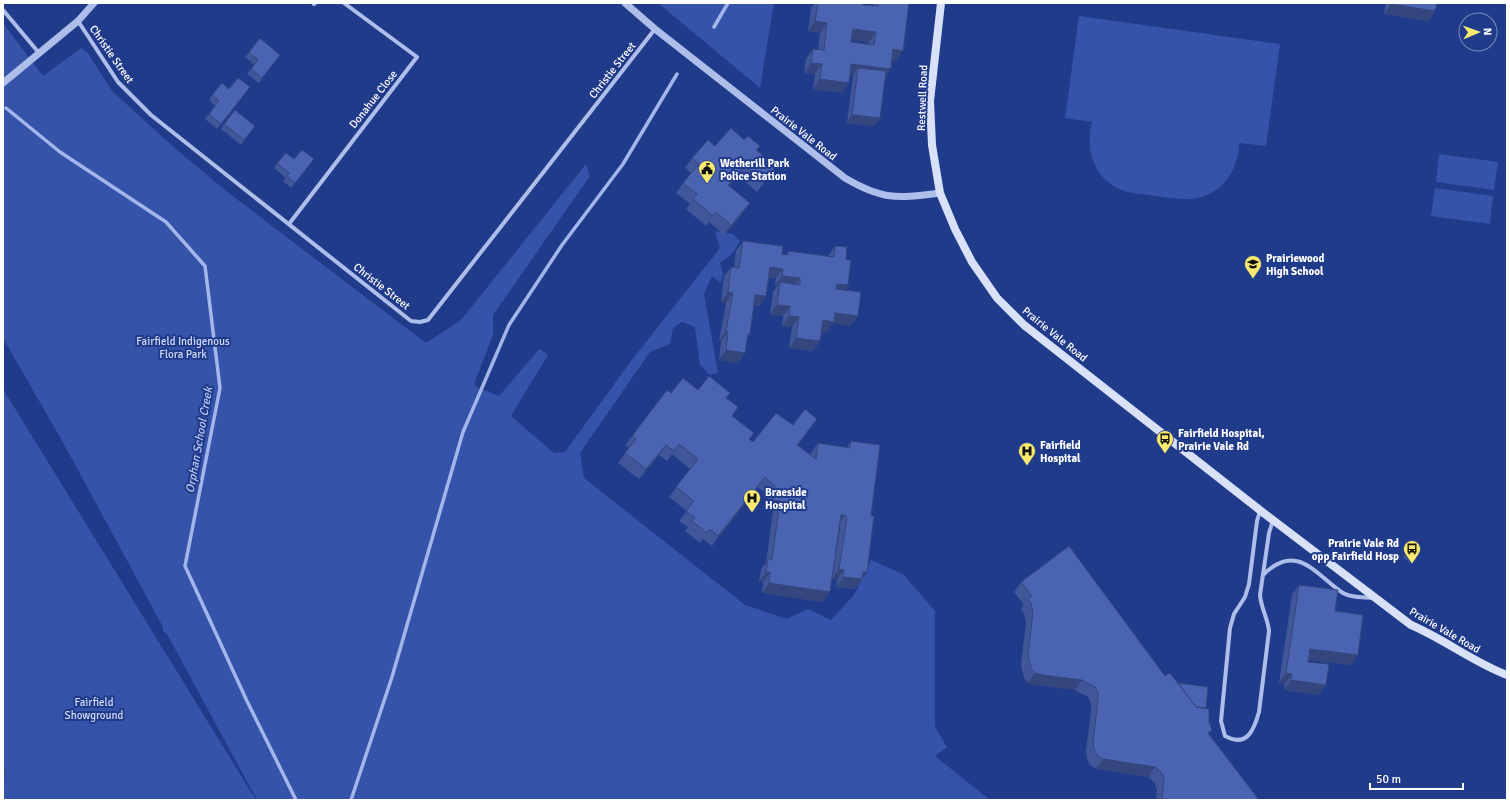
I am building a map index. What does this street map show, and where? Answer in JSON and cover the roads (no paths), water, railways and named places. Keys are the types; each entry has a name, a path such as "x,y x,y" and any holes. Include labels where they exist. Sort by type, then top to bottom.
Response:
{"main road":[{"name":"Restwell Road","path":"940,193 932,145 930,101 941,3"},
{"name":"Prairie Vale Road","path":"940,193 955,229 972,262 997,298 1024,325 1261,511 1411,625 1432,634 1451,647 1491,669 1507,675"}],"street":[{"path":"3,83 78,21 94,3"},
{"name":"Donahue Close","path":"288,224 417,57 344,3"},
{"name":"Prairie Vale Road","path":"625,3 655,29 822,161 860,187 883,196 893,197 940,193"},
{"path":"3,10 40,53"},
{"name":"Christie Street","path":"78,21 118,82 151,116 411,321 420,322 428,320 655,29"},
{"path":"1261,511 1256,520 1249,584 1245,597 1232,620 1228,637 1221,722 1225,736 1232,740 1246,738 1256,724 1259,712 1269,631 1268,619 1261,603 1263,575 1270,526 1273,520"},
{"path":"1263,575 1274,566 1298,561 1310,567 1343,594 1378,599"}],"waterway":[{"path":"714,27 728,3"},
{"path":"351,800 392,677 463,432 509,325 562,245 623,164 677,74"},
{"name":"Orphan School Creek","path":"6,108 60,152 166,222 205,266 220,388 185,566 246,699 296,800"}],"place":[{"name":"Wetherill Park Police Station","path":"707,184"},
{"name":"Prairiewood High School","path":"1253,279"},
{"name":"Fairfield Hospital, Prairie Vale Rd","path":"1165,454"},
{"name":"Fairfield Hospital","path":"1027,466"},
{"name":"Braeside Hospital","path":"752,513"},
{"name":"Prairie Vale Rd opp Fairfield Hosp","path":"1412,564"}],"park label":[{"name":"Fairfield Indigenous Flora Park","path":"183,347"},
{"name":"Fairfield Showground","path":"94,708"}]}
